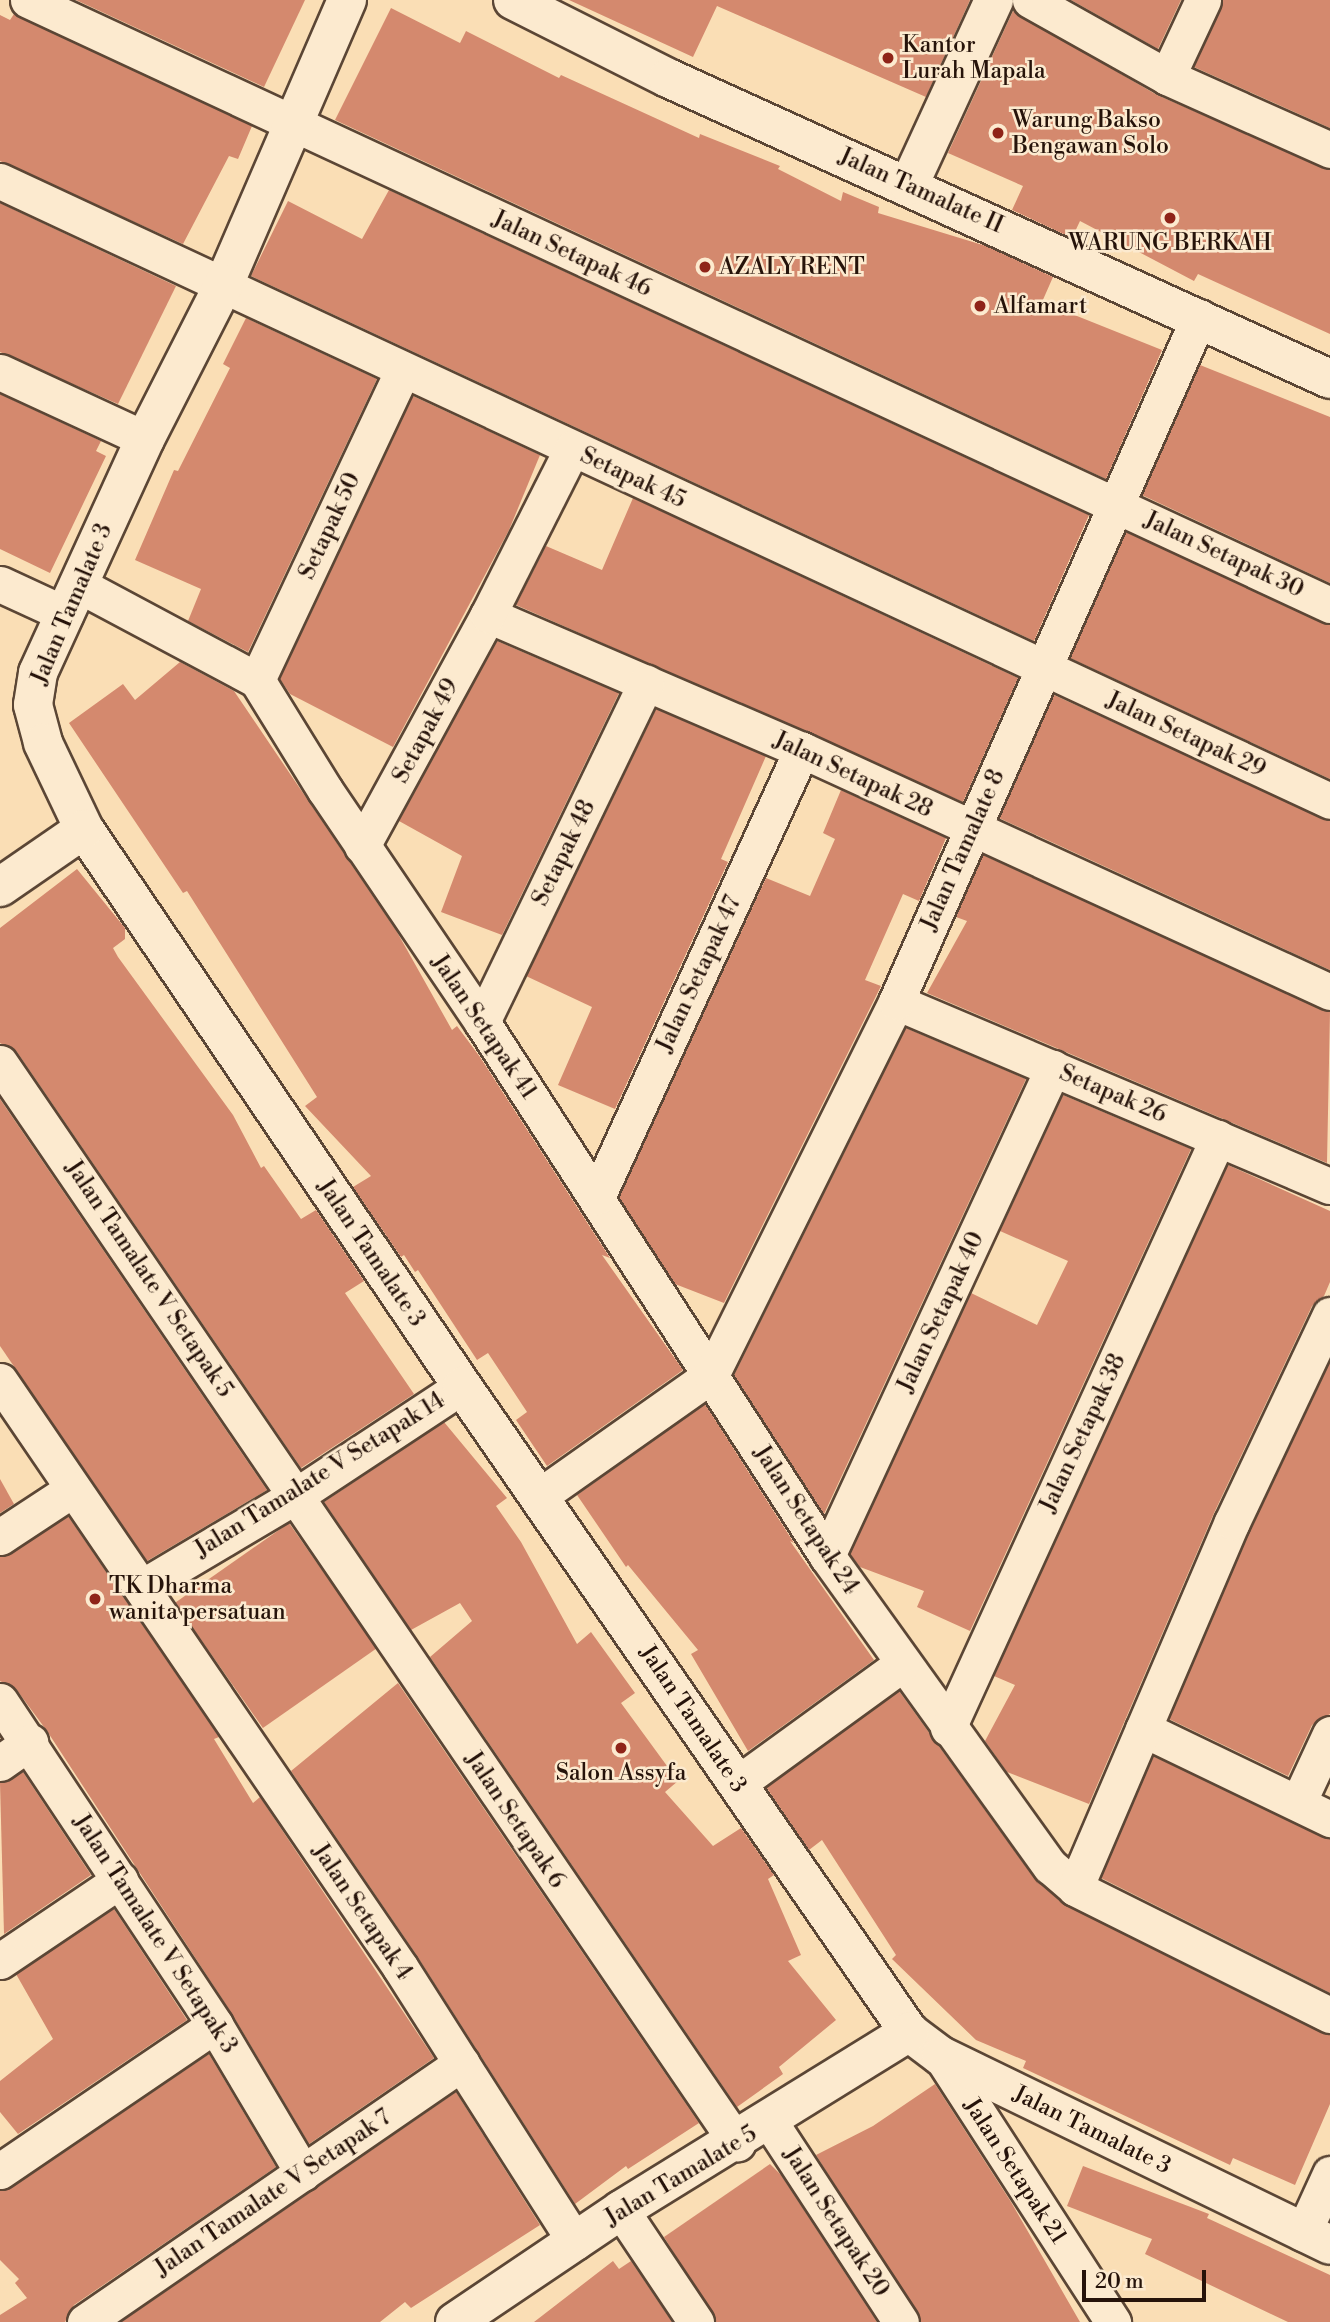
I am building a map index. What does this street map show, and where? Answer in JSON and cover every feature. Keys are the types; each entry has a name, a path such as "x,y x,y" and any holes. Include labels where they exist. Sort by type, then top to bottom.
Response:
{"street":[{"name":"Jalan Setapak 46","path":"28,0 1118,505"},
{"name":"Jalan Tamalate 3","path":"347,0 224,284 145,439 38,673 33,705 43,743 84,829 462,1386 541,1495 909,2032 941,2056 1317,2239"},
{"name":"Jalan Tamalate II","path":"513,0 667,78 909,185 1330,379"},
{"path":"909,185 994,0"},
{"path":"1030,0 1167,77 1330,150"},
{"path":"1167,77 1203,0"},
{"name":"Setapak 45","path":"0,181 224,284 402,372 1043,669"},
{"name":"Jalan Tamalate 8","path":"711,1375 896,1002 1199,317"},
{"path":"0,372 145,439"},
{"name":"Setapak 50","path":"257,680 402,372"},
{"name":"Setapak 49","path":"362,846 488,615 572,449"},
{"name":"Jalan Setapak 30","path":"1118,505 1330,605"},
{"path":"0,584 71,599 257,680"},
{"name":"Jalan Setapak 28","path":"488,615 802,751 1330,992"},
{"name":"Jalan Setapak 29","path":"1043,669 1330,801"},
{"name":"Jalan Setapak 41","path":"257,680 362,846 482,1022 711,1375"},
{"name":"Setapak 48","path":"482,1022 646,683"},
{"name":"Jalan Setapak 47","path":"597,1197 802,751"},
{"path":"0,887 84,829"},
{"name":"Setapak 26","path":"896,1002 1330,1186"},
{"name":"Jalan Tamalate V Setapak 5","path":"0,1063 297,1495"},
{"name":"Jalan Setapak 40","path":"827,1556 1053,1068"},
{"name":"Jalan Setapak 38","path":"948,1728 1218,1138"},
{"path":"1075,1888 1232,1522 1330,1315"},
{"path":"541,1495 711,1375"},
{"name":"Jalan Setapak 24","path":"711,1375 827,1556 948,1728 1050,1866 1075,1888 1330,2015"},
{"name":"Jalan Setapak 4","path":"0,1381 462,2063 575,2242"},
{"name":"Jalan Tamalate V Setapak 14","path":"142,1587 297,1495 462,1386"},
{"path":"0,1537 73,1489"},
{"name":"Jalan Setapak 6","path":"297,1495 737,2143"},
{"path":"737,1784 902,1664"},
{"name":"Jalan Tamalate V Setapak 3","path":"0,1701 30,1742 215,2025 303,2173"},
{"path":"1143,1729 1330,1819"},
{"path":"1298,1803 1330,1734"},
{"path":"0,1763 30,1742"},
{"path":"0,1961 120,1880"},
{"path":"0,2171 215,2025"},
{"name":"Jalan Tamalate 5","path":"471,2318 621,2210 737,2143 909,2032"},
{"name":"Jalan Setapak 21","path":"941,2056 1112,2322"},
{"name":"Jalan Tamalate V Setapak 7","path":"85,2322 462,2063"},
{"name":"Jalan Setapak 20","path":"770,2122 901,2322"},
{"path":"1317,2239 1330,2174"},
{"path":"621,2210 696,2322"}],"building":[{"path":"76,0 305,0 264,87"},
{"name":"Kantor Lurah Mapala","path":"569,0 970,0 926,97 717,6 693,57"},
{"path":"1071,0 1181,0 1158,49"},
{"path":"1223,0 1330,0 1330,128 1194,67"},
{"path":"391,8 460,43 466,31 559,78 561,75 699,138 700,134 780,166 778,169 841,201 843,192 879,207 878,213 986,246 1053,277 1042,302 1162,350 1106,479 335,120"},
{"path":"1013,11 1157,95 1330,170 1330,334 1198,274 1194,281 1080,221 1072,238 1012,210 1023,186 948,153"},
{"path":"14,14 252,126 238,159 229,156 183,244 0,161 0,15 10,20"},
{"path":"389,190 1089,515 1034,641 251,276 288,201 362,239"},
{"path":"0,203 176,286 118,404 0,352"},
{"path":"246,318 377,379 248,652 188,621 201,589 135,560 174,470 178,471 230,368 223,364"},
{"path":"1200,365 1330,417 1330,583 1142,495"},
{"path":"0,394 101,441 96,451 106,456 50,573 0,549"},
{"path":"413,396 540,455 509,530 393,747 290,694 280,679"},
{"path":"633,498 1018,678 963,802 516,605 546,546 602,570"},
{"path":"1126,532 1330,625 1330,779 1070,658"},
{"path":"497,641 619,693 502,935 441,912 462,856 399,821"},
{"path":"180,662 234,691 397,932 452,1030 457,1026 480,1057 610,1258 602,1255 683,1370 547,1466 516,1420 527,1412 488,1353 477,1360 418,1270 415,1272 404,1255 401,1257 353,1187 371,1176 305,1106 317,1097 187,891 183,893 69,723 123,684 135,700"},
{"path":"1054,695 1330,821 1330,970 999,818"},
{"path":"656,709 766,756 721,859 728,862 615,1109 558,1085 592,1007 526,976"},
{"path":"841,790 946,838 919,901 903,894 865,980 881,986 724,1303 675,1284 619,1197 766,878 810,896 835,839 823,833"},
{"path":"983,855 1330,1012 1327,1163 927,993 967,921 956,917"},
{"path":"77,869 125,928 125,939 113,948 118,957 233,1115 261,1168 264,1166 301,1219 316,1210 364,1281 345,1293 414,1394 301,1468 17,1052 0,1043 0,928"},
{"path":"906,1028 1026,1079 824,1514 734,1375"},
{"path":"1063,1095 1191,1149 970,1631 917,1607 924,1591 860,1567 850,1554 971,1293 1037,1325 1068,1261 1000,1231"},
{"path":"0,1099 267,1490 147,1561 0,1346"},
{"path":"1228,1165 1330,1211 1330,1282 1324,1296 1312,1306 1214,1513 1089,1804 1007,1772 985,1741 1015,1685 994,1676"},
{"path":"1330,1362 1330,1714 1312,1725 1288,1776 1169,1719 1250,1530"},
{"path":"705,1404 794,1543 790,1541 874,1660 748,1751 691,1654 698,1650 628,1565 626,1567 577,1495"},
{"path":"444,1422 507,1498 496,1506 521,1542 577,1644 591,1632 635,1693 621,1703 678,1781 665,1792 713,1846 741,1828 774,1875 768,1879 801,1955 788,1961 836,2020 779,2067 783,2074 737,2107 430,1657 472,1621 460,1603 411,1630 324,1502"},
{"path":"0,1479 14,1504 0,1513"},
{"path":"68,1516 219,1737 214,1739 253,1803 260,1797 434,2058 309,2144 232,2014 47,1731 16,1689 0,1681 0,1557"},
{"path":"289,1523 377,1648 263,1728 175,1603"},
{"path":"398,1683 699,2123 628,2169 626,2166 575,2204 417,1956 291,1771"},
{"path":"899,1691 1034,1878 1062,1903 1330,2035 1330,2104 1295,2185 1233,2158 1230,2165 1023,2068 1026,2061 976,2040 892,1959 896,1955 822,1840 809,1850 766,1787"},
{"path":"1153,1756 1330,1839 1330,1993 1101,1878"},
{"path":"23,1772 91,1875 4,1934 0,1783"},
{"path":"114,1909 187,2020 18,2134 0,2112 0,2081 53,2039 16,1974"},
{"path":"209,2054 276,2167 74,2305 65,2322 0,2322 0,2315 27,2298 15,2283 19,2279 0,2260 0,2191 11,2188"},
{"path":"935,2084 1011,2202 1080,2322 921,2322 816,2155 873,2126"},
{"path":"456,2092 540,2225 411,2308 405,2302 380,2322 121,2322"},
{"path":"770,2164 781,2175 877,2322 716,2322 664,2237"},
{"path":"1083,2166 1209,2214 1207,2218 1330,2275 1330,2322 1288,2322 1145,2254 1152,2239 1067,2206"},
{"path":"613,2261 619,2269 631,2261 672,2322 534,2322"}],"place":[{"name":"Kantor Lurah Mapala","path":"888,58"},
{"name":"Warung Bakso Bengawan Solo","path":"998,133"},
{"name":"WARUNG BERKAH","path":"1170,218"},
{"name":"AZALY RENT","path":"705,267"},
{"name":"Alfamart","path":"980,306"},
{"name":"TK Dharma wanita persatuan","path":"95,1599"},
{"name":"Salon Assyfa","path":"621,1748"}]}
